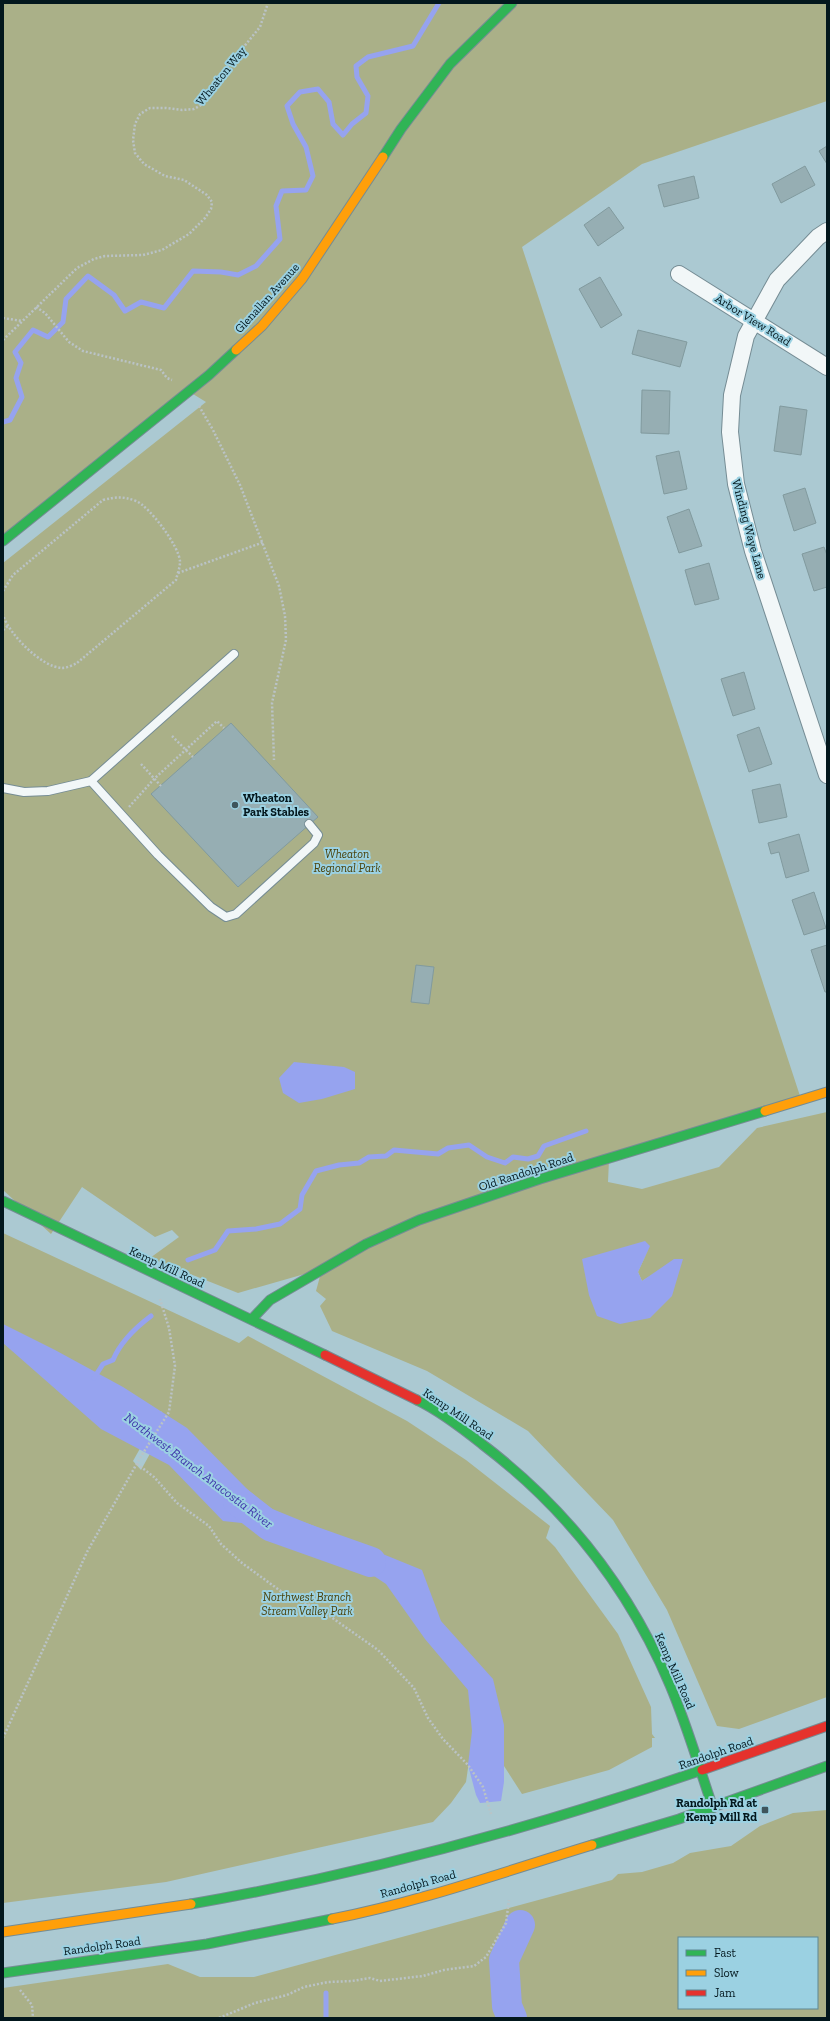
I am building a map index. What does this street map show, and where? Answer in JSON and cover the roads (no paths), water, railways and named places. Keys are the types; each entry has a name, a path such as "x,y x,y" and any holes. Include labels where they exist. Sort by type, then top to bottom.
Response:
{"street":[{"name":"Glenallan Avenue","path":"3,541 188,390 209,375 262,326 302,280 401,129 450,64 512,3"},
{"name":"Winding Waye Lane","path":"827,231 818,237 777,280 746,336 732,395 730,432 736,484 753,551 827,775"},
{"name":"Arbor View Road","path":"678,274 827,367"},
{"name":"Old Randolph Road","path":"252,1319 270,1300 366,1244 419,1220 540,1179 827,1092"},
{"name":"Kemp Mill Road","path":"3,1202 252,1319 425,1404 472,1435 501,1458 551,1503 594,1553 639,1621 670,1686 701,1770 713,1808"},
{"name":"Randolph Road","path":"3,1932 164,1909 294,1884 415,1855 601,1804 827,1726"},
{"name":"Randolph Road","path":"3,1973 207,1944 358,1914 464,1884 713,1808 827,1766"}],"lane":[{"path":"3,788 24,792 48,791 91,781 234,654"},
{"path":"91,781 158,855 211,907 226,917 236,914 314,843 318,835 309,824"}],"water":[{"path":"294,1062 344,1067 355,1072 355,1089 322,1099 299,1103 283,1093 279,1078"},
{"path":"645,1241 650,1246 638,1272 642,1281 674,1259 683,1259 672,1296 650,1318 620,1324 597,1316 589,1295 582,1259"},
{"path":"3,1324 123,1387 187,1428 248,1490 270,1508 422,1570 441,1621 493,1679 504,1725 504,1782 501,1801 480,1803 476,1795 468,1765 472,1731 468,1690 425,1639 386,1584 305,1530 223,1521 169,1465 101,1429 3,1343"}],"waterway":[{"path":"3,422 10,420 22,397 16,378 21,363 15,352 33,330 48,337 63,322 66,299 88,276 114,295 125,311 141,302 164,308 193,271 221,272 238,275 256,266 280,239 276,206 282,191 306,190 313,176 306,147 293,124 287,106 300,92 318,89 329,102 333,124 343,135 352,124 366,113 368,96 357,77 356,66 368,57 413,46 439,3"},
{"path":"188,1260 215,1250 228,1231 256,1229 280,1224 300,1209 302,1195 316,1171 339,1165 359,1163 369,1157 386,1156 394,1150 438,1154 448,1148 469,1145 487,1157 505,1163 513,1157 528,1159 538,1156 544,1146 586,1131"},
{"path":"94,1378 103,1364 113,1360 129,1336 151,1316"},
{"name":"Northwest Branch Anacostia River","path":"238,1501 270,1526 371,1562"},
{"path":"512,2018 507,2006 504,1960 520,1925"},
{"path":"326,1993 326,2018"}],"place":[{"name":"Wheaton Park Stables","path":"235,805"},
{"name":"Randolph Rd at Kemp Mill Rd","path":"765,1810"}],"park label":[{"name":"Wheaton Regional Park","path":"347,861"},
{"name":"Northwest Branch Stream Valley Park","path":"307,1604"}]}
